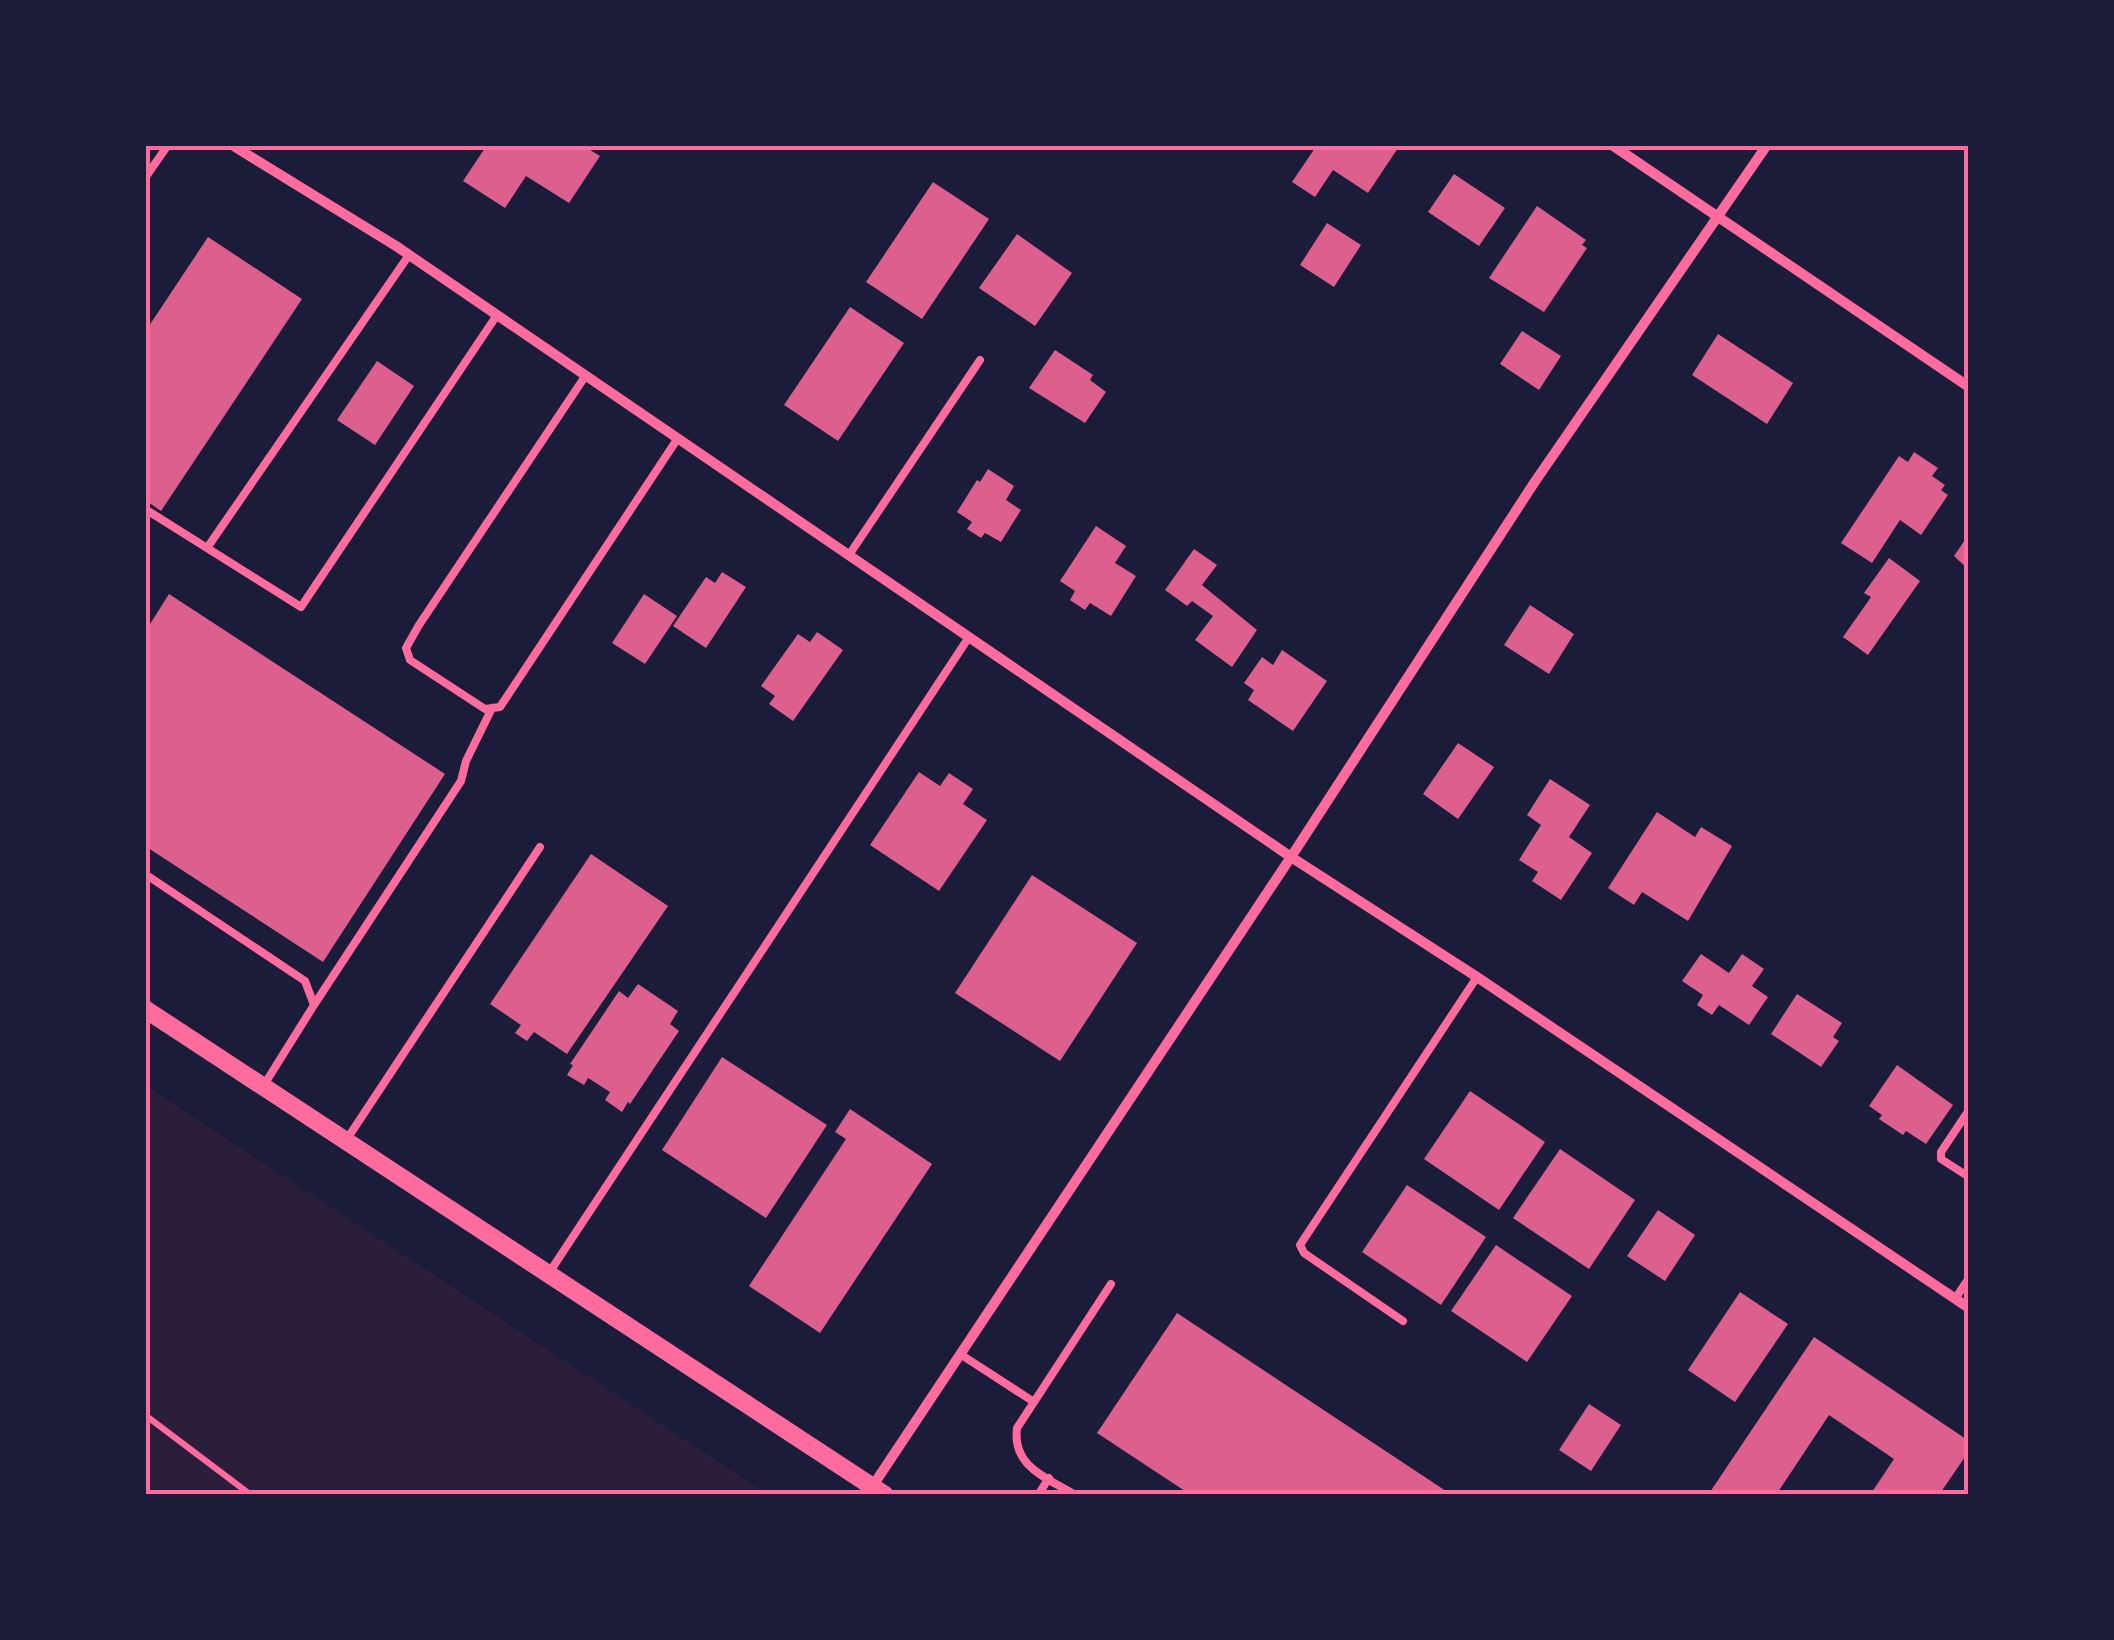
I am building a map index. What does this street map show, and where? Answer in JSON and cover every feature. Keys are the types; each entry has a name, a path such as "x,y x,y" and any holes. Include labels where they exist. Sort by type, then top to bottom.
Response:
{"street":[{"path":"232,145 408,254 1291,857 1477,977 1969,1308"},
{"path":"1612,145 1969,387"},
{"path":"145,1009 878,1491 960,1354 1534,483 1767,145"}],"lane":[{"path":"145,178 168,145"},
{"path":"207,548 408,254"},
{"path":"145,509 301,607 498,315"},
{"path":"849,555 980,360"},
{"path":"586,375 406,648 410,660 485,709 500,707 678,438"},
{"path":"549,1273 969,636"},
{"path":"264,1085 462,782 466,760 492,708"},
{"path":"347,1139 540,846"},
{"path":"145,874 305,981 314,1005"},
{"path":"1402,1321 1304,1253 1300,1245 1477,977"},
{"path":"1969,1110 1940,1158 1969,1177"},
{"path":"1955,1299 1969,1278"},
{"path":"1075,1495 1022,1461 1015,1444 1017,1428 1110,1284"},
{"path":"960,1354 1034,1402"},
{"path":"1038,1495 1049,1478"}],"path":[{"path":"145,1415 251,1495"}],"shaded area":[{"path":"145,1085 769,1495 145,1495"}],"building":[{"path":"487,145 582,145 600,156 569,203 526,176 505,208 463,181"},
{"path":"1317,145 1400,145 1368,193 1333,170 1315,197 1292,182"},
{"path":"1454,174 1505,208 1479,246 1428,212"},
{"path":"933,182 989,219 922,319 866,282"},
{"path":"1537,206 1586,240 1582,245 1587,248 1544,312 1489,278"},
{"path":"1327,223 1361,245 1334,287 1300,265"},
{"path":"1017,234 1072,273 1035,326 979,288"},
{"path":"208,237 302,299 161,511 145,500 145,332"},
{"path":"850,307 904,343 838,441 784,405"},
{"path":"1522,331 1561,356 1539,390 1500,364"},
{"path":"1718,334 1793,383 1767,424 1692,375"},
{"path":"1055,350 1093,375 1090,380 1106,392 1085,423 1029,388"},
{"path":"377,361 414,386 375,445 337,420"},
{"path":"1914,452 1938,468 1932,476 1945,485 1941,490 1948,495 1921,535 1900,520 1872,563 1841,543 1899,456 1908,462"},
{"path":"988,469 1014,486 1006,500 1021,510 1001,542 985,533 981,538 967,529 972,522 957,512"},
{"path":"1096,526 1126,546 1115,563 1136,576 1111,616 1090,603 1085,610 1070,600 1075,591 1060,581"},
{"path":"1969,534 1969,570 1954,556"},
{"path":"1194,549 1217,565 1202,585 1257,630 1232,667 1195,640 1213,616 1192,601 1187,606 1165,590"},
{"path":"1889,558 1920,581 1868,655 1843,637 1871,597 1864,593"},
{"path":"722,572 746,587 706,648 673,626 706,577 715,583"},
{"path":"169,594 445,774 323,962 145,846 145,632"},
{"path":"644,594 677,616 645,664 612,643"},
{"path":"1530,605 1574,634 1549,674 1504,645"},
{"path":"817,632 843,650 793,721 769,704 775,696 761,686 798,634 810,642"},
{"path":"1282,650 1327,681 1293,731 1248,700 1254,690 1244,683 1262,657 1273,665"},
{"path":"1458,743 1494,767 1458,819 1423,794"},
{"path":"919,772 940,786 949,773 973,789 963,804 987,820 939,891 870,845"},
{"path":"1550,779 1590,805 1569,837 1592,853 1561,900 1532,881 1538,872 1519,860 1541,825 1527,815"},
{"path":"1657,812 1695,837 1701,827 1732,846 1688,921 1642,892 1634,905 1608,888"},
{"path":"591,854 668,906 567,1054 534,1032 527,1041 515,1033 521,1025 490,1004"},
{"path":"1032,875 1137,943 1060,1061 955,993"},
{"path":"1701,954 1729,973 1742,954 1764,969 1752,986 1768,997 1749,1025 1719,1005 1712,1015 1697,1005 1703,995 1682,981"},
{"path":"638,984 678,1011 670,1024 679,1031 622,1112 605,1100 610,1092 588,1078 584,1085 567,1075 573,1065 570,1064 619,991 628,998"},
{"path":"1797,994 1842,1023 1833,1037 1839,1041 1821,1067 1771,1034"},
{"path":"722,1057 827,1125 766,1218 662,1150"},
{"path":"1897,1065 1953,1105 1926,1144 1879,1119 1882,1115 1869,1106"},
{"path":"1470,1091 1545,1142 1499,1210 1424,1159"},
{"path":"850,1109 932,1164 820,1333 749,1286 846,1139 835,1132"},
{"path":"1560,1149 1635,1200 1589,1269 1513,1218"},
{"path":"1407,1185 1486,1237 1441,1305 1362,1252"},
{"path":"1658,1210 1695,1235 1665,1281 1627,1256"},
{"path":"1496,1245 1572,1296 1527,1362 1451,1311"},
{"path":"1740,1292 1788,1324 1735,1402 1688,1370"},
{"path":"1177,1313 1452,1495 1191,1495 1097,1433"},
{"path":"1814,1337 1969,1441 1969,1451 1939,1495 1870,1495 1894,1459 1829,1415 1776,1495 1708,1495"},
{"path":"1589,1404 1621,1425 1591,1471 1559,1450"}]}
